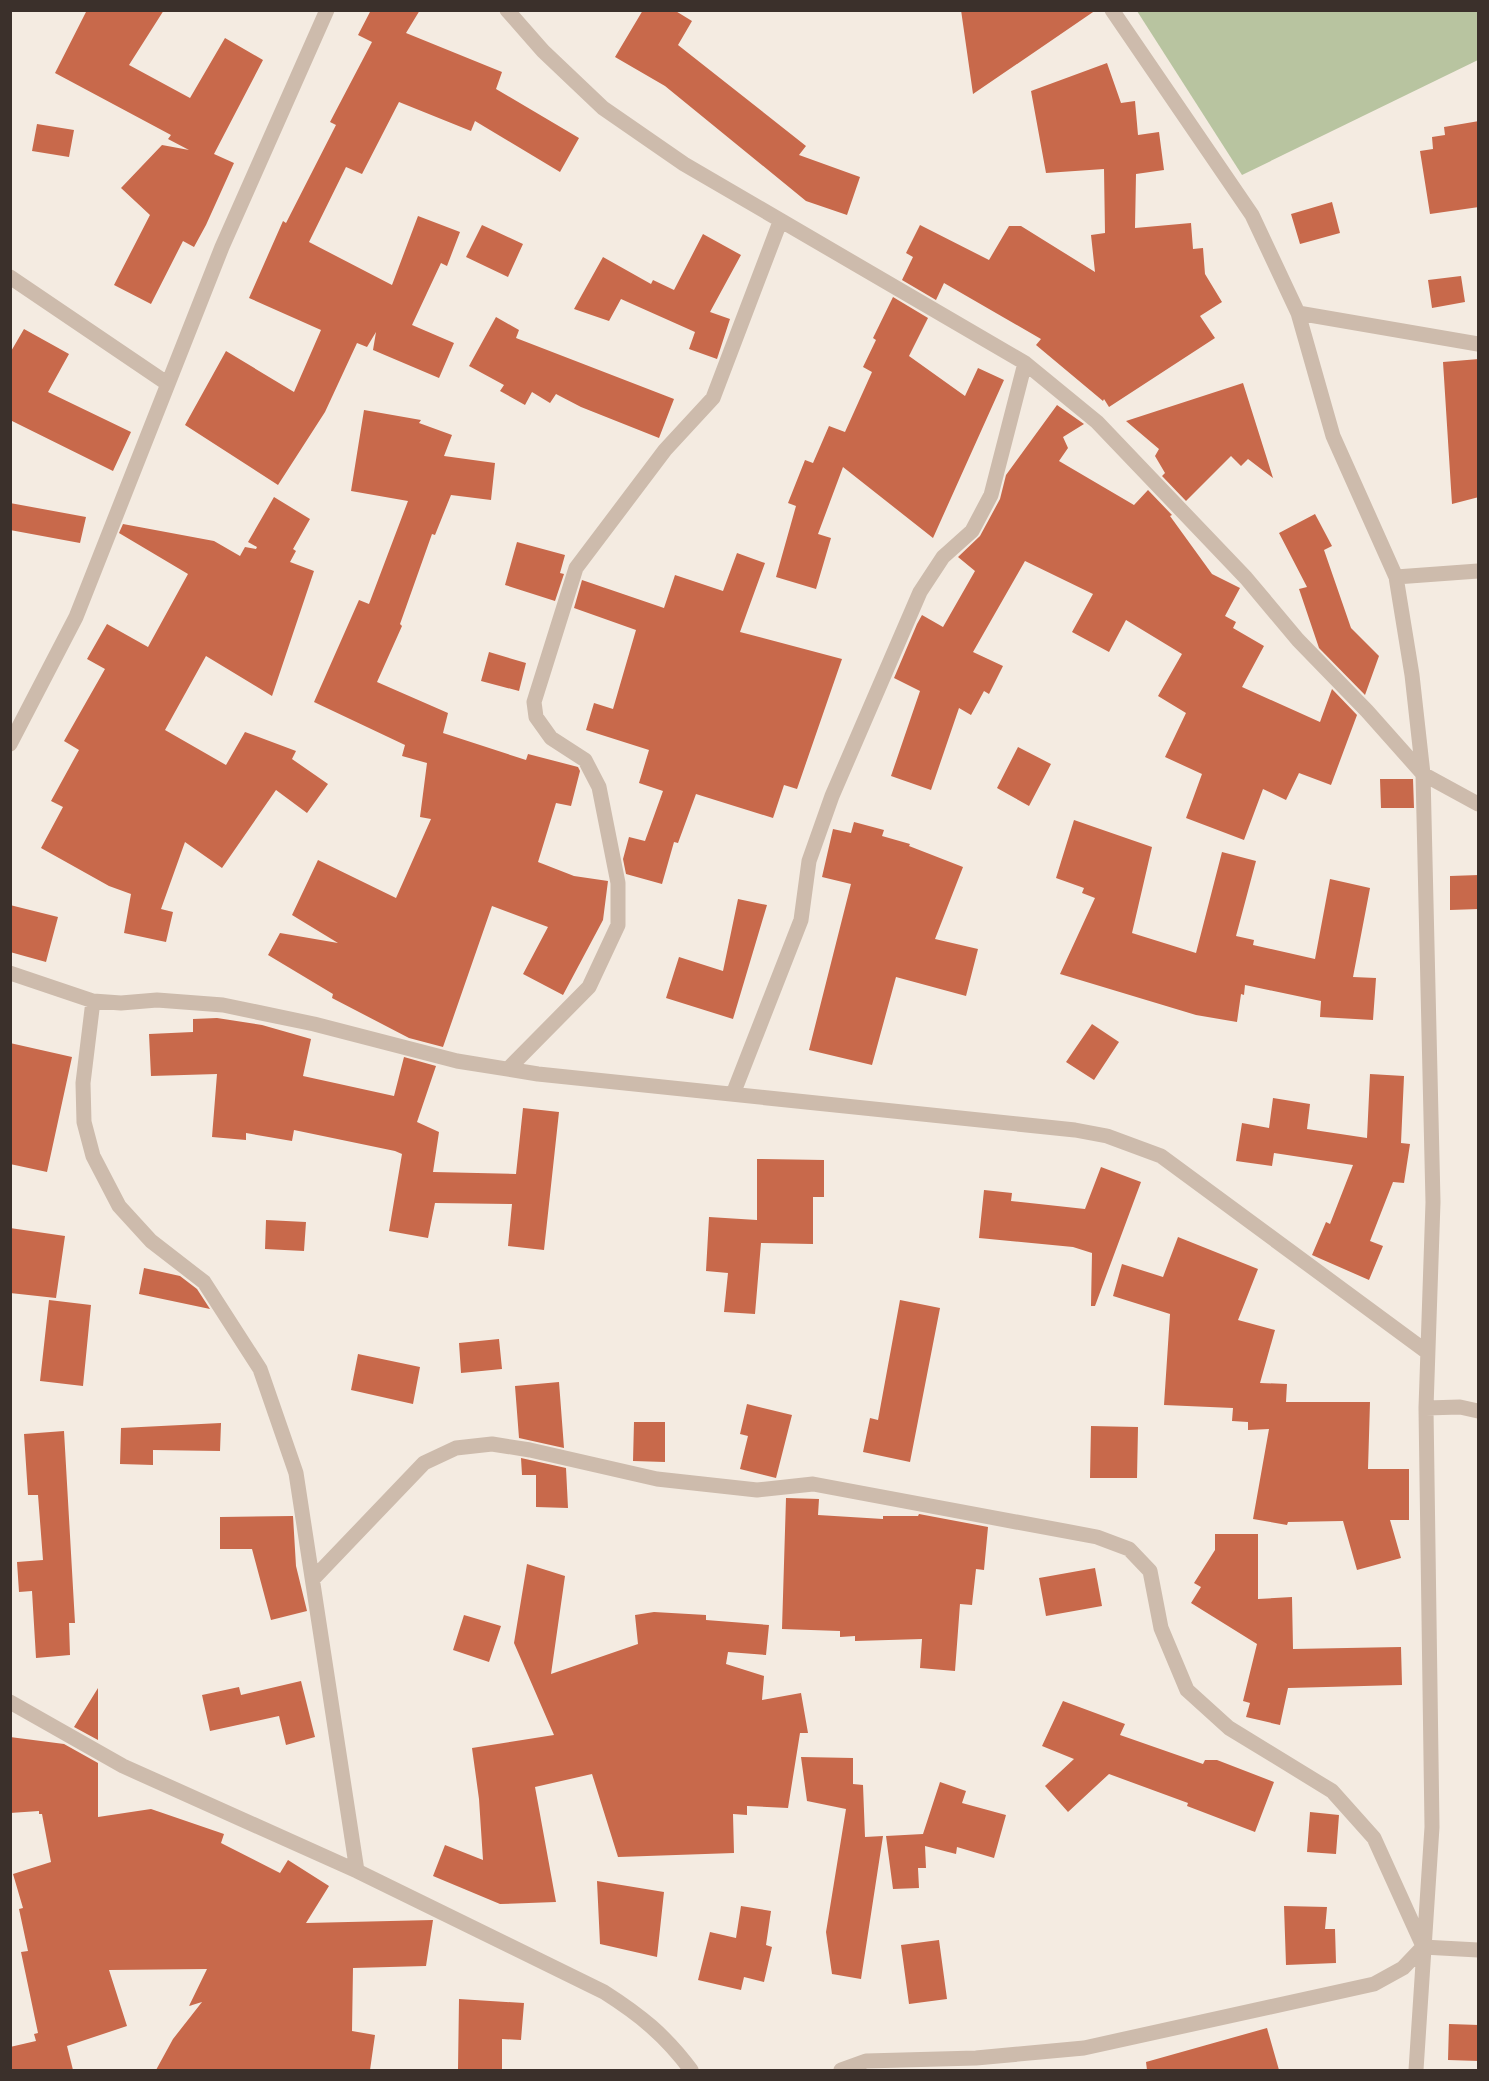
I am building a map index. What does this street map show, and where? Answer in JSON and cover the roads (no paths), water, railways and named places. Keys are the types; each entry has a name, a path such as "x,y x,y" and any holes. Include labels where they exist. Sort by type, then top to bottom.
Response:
{"street":[{"path":"10,744 76,616 222,247 327,10"},
{"path":"507,10 543,51 603,108 684,164 1025,363 1097,422 1246,578 1298,640 1367,711 1423,774 1479,804"},
{"path":"1112,10 1252,214 1298,313 1333,436 1396,577 1412,675 1423,774 1433,1202 1426,1408 1432,1827 1416,2070"},
{"path":"508,1069 589,987 618,925 618,883 599,787 585,760 551,738 536,717 534,702 576,568 665,450 713,398 780,222"},
{"path":"10,277 168,384"},
{"path":"1298,313 1479,344"},
{"path":"733,1094 801,920 809,861 832,796 920,591 943,557 972,531 991,495 1025,363"},
{"path":"1396,577 1479,571"},
{"path":"10,974 93,1001 121,1003 157,1000 224,1005 314,1024 458,1061 508,1069 1075,1130 1107,1136 1161,1156 1427,1352"},
{"path":"93,1001 83,1083 84,1122 93,1156 119,1206 151,1241 204,1282 260,1369 296,1473 357,1871"},
{"path":"1426,1408 1460,1407 1479,1412"},
{"path":"313,1579 424,1463 456,1448 492,1444 530,1450 657,1479 757,1490 813,1484 1097,1537 1129,1549 1150,1572 1161,1628 1187,1690 1229,1728 1332,1791 1374,1838 1423,1947"},
{"path":"10,1702 123,1766 357,1871 604,1992 639,2015 671,2043 691,2070"},
{"path":"841,2070 866,2061 976,2058 1084,2048 1374,1984 1403,1968 1423,1947 1479,1950"}]}
